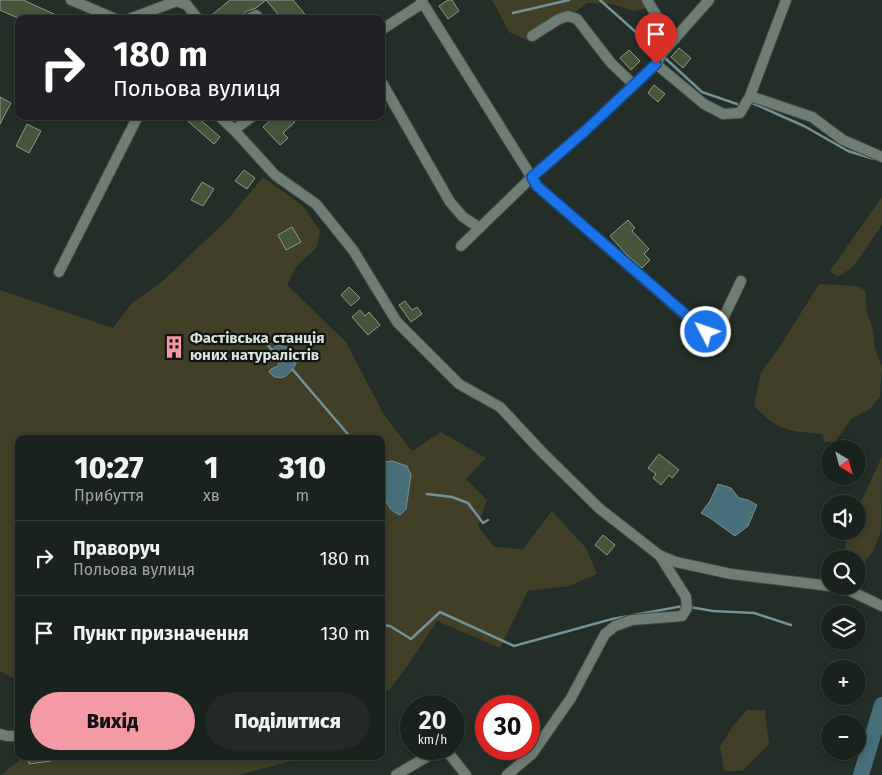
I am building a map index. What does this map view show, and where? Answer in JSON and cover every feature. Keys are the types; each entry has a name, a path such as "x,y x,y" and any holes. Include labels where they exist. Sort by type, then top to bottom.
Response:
{"street":[{"path":"71,0 107,15"},
{"path":"139,15 177,0 187,6 195,15"},
{"path":"648,0 660,21 674,39"},
{"path":"461,246 532,177 656,64 662,53 709,0"},
{"path":"656,64 704,104 723,114 740,113 750,96 786,0"},
{"path":"385,27 422,1 537,186 706,332 720,325 741,281"},
{"path":"532,36 559,19 568,16 576,19 610,63 634,85"},
{"path":"385,88 450,202 463,217 480,228"},
{"path":"750,96 812,117 843,140 882,157"},
{"path":"59,272 136,120"},
{"path":"223,120 275,175 316,204 353,250 397,322 459,384 500,407 542,452 600,509 659,555 676,562 732,574 821,585"},
{"path":"234,130 248,120"},
{"path":"507,775 532,754 571,698 605,634 615,626 632,620 682,616 687,608 686,597 659,555"},
{"path":"857,595 882,606"},
{"path":"0,734 15,736"},
{"path":"396,775 422,760"},
{"path":"455,760 466,775"}],"shaded area":[{"path":"492,0 642,0 648,8 633,11 612,4 587,3 534,43 509,32"},
{"path":"263,177 303,206 320,231 317,247 296,267 287,285 346,342 384,415 412,451 441,432 486,458 466,479 487,500 478,526 494,547 523,549 552,511 586,548 597,574 569,586 528,591 500,648 437,621 408,665 389,690 385,690 385,435 15,435 15,679 0,671 0,290 113,328 132,303 163,281 229,218"},
{"path":"882,197 882,225 853,267 837,277 830,271"},
{"path":"819,284 856,286 865,290 867,313 873,330 875,349 882,366 880,397 870,409 851,419 836,440 824,440 823,435 820,434 799,432 779,426 769,420 754,406 761,372 781,345"},
{"path":"882,457 881,532 873,551 866,560 866,550 845,550 847,540 866,540 866,495 864,495"},
{"path":"747,710 765,710 769,744 742,771 724,771 720,747 732,727"},
{"path":"19,760 296,760 238,775 1,775"}],"water":[{"path":"277,345 289,348 298,357 291,372 280,378 269,372 279,364 270,351"},
{"path":"392,461 407,466 411,475 406,509 400,515 390,508 385,500 385,462"},
{"path":"718,484 731,488 739,498 757,505 748,526 735,536 701,513 710,501"}],"building":[{"path":"0,0 23,0 56,15 15,15 15,17 0,10"},
{"path":"230,0 266,0 242,15 212,15"},
{"path":"266,0 293,0 306,15 279,15"},
{"path":"448,0 452,0 459,11 448,19 439,6"},
{"path":"679,48 691,58 683,68 671,57"},
{"path":"629,50 640,61 631,70 620,58"},
{"path":"654,85 665,94 658,102 648,93"},
{"path":"0,97 11,103 0,124"},
{"path":"187,120 201,120 220,137 214,144"},
{"path":"271,120 293,120 295,122 283,133 288,138 280,145 263,127"},
{"path":"27,124 41,131 29,153 16,146"},
{"path":"244,170 255,178 247,189 235,181"},
{"path":"202,182 214,189 203,206 191,200"},
{"path":"628,220 635,228 632,231 649,249 644,254 650,260 642,268 610,236"},
{"path":"292,227 301,242 286,250 278,235"},
{"path":"349,287 360,298 351,306 341,295"},
{"path":"405,301 412,310 417,307 422,314 411,322 399,305"},
{"path":"360,310 365,316 369,312 380,325 368,335 352,317"},
{"path":"659,454 679,470 672,478 669,475 661,485 653,478 656,474 648,468"},
{"path":"603,535 615,545 607,555 595,545"},
{"path":"28,760 51,760 51,761 29,764"}],"waterway":[{"path":"513,13 569,0"},
{"path":"600,0 658,52"},
{"path":"665,58 702,92 737,104"},
{"path":"750,102 804,126 848,151 874,159"},
{"path":"265,341 271,349"},
{"path":"293,370 349,435"},
{"path":"427,494 452,497 468,503 483,523 488,520"},
{"path":"634,615 683,606"},
{"path":"690,607 713,611 754,613 791,625"},
{"path":"385,625 390,626 411,639 440,612 514,646 629,616"},
{"path":"861,775 882,705"}],"place":[{"name":"Фастівська станція юних натуралістів","path":"174,347"}],"route":[{"path":"656,64 585,131 532,177 537,186 706,332"}]}
